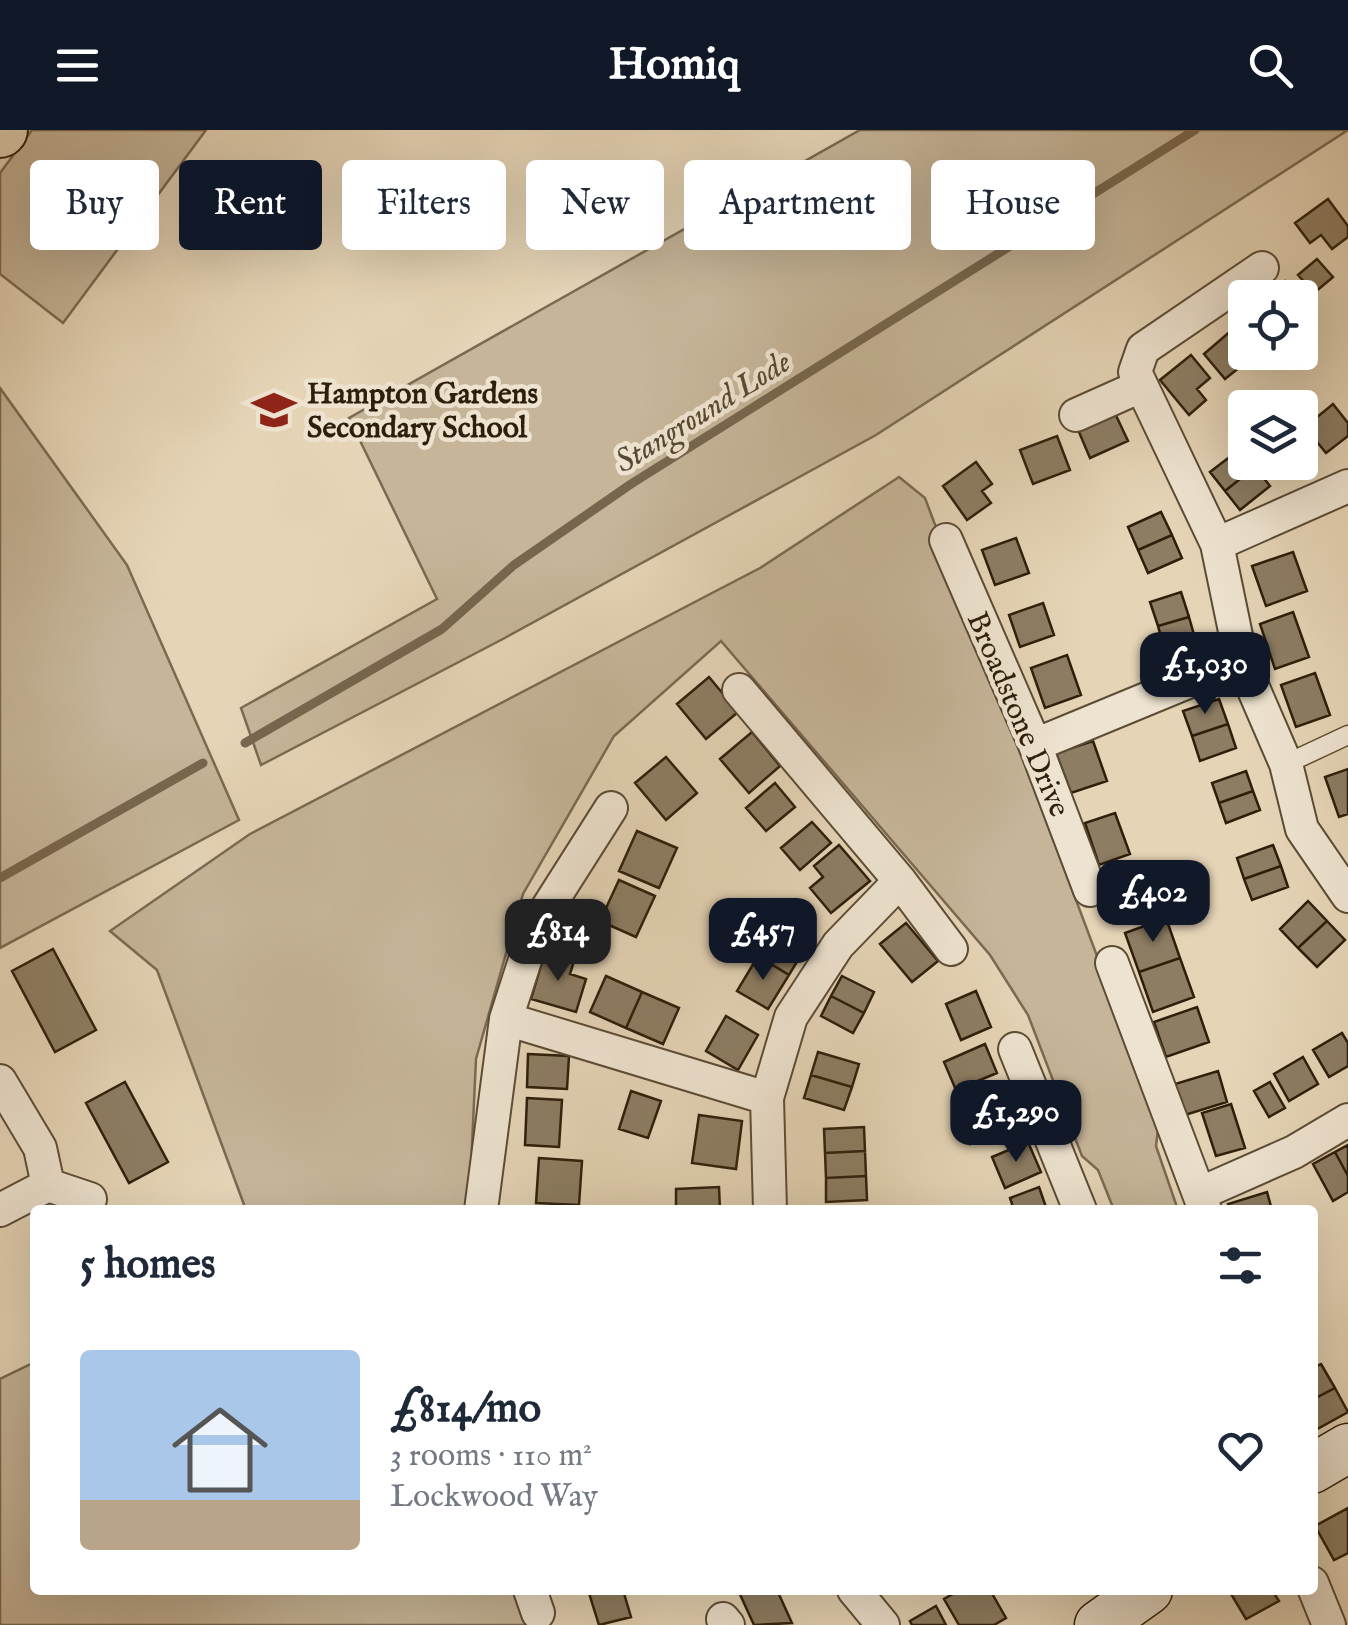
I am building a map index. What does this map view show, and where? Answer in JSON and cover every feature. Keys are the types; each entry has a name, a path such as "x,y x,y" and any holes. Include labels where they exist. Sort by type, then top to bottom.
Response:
{"street":[{"path":"1262,268 1142,349 1135,372 1217,544 1241,660 1286,764 1302,830 1348,896"},
{"path":"1076,414 1141,386"},
{"path":"1217,544 1348,486"},
{"name":"Broadstone Drive","path":"946,540 1035,745 1090,890"},
{"path":"1035,745 1241,660"},
{"path":"739,690 900,880 951,949"},
{"path":"482,1205 506,1019 536,926 611,808"},
{"path":"770,1205 767,1098 791,1018 838,945 900,880"},
{"path":"1112,963 1202,1202 1348,1120"},
{"path":"506,1019 767,1098"},
{"path":"1015,1049 1078,1205"},
{"path":"0,1081 40,1148 48,1186"},
{"path":"0,1210 48,1186 90,1199"},
{"path":"1318,1466 1348,1448"},
{"path":"858,1595 884,1625"},
{"path":"1099,1625 1141,1595"},
{"path":"1317,1595 1329,1625"}],"lane":[{"path":"1286,764 1348,736"}],"shaded area":[{"path":"32,130 206,130 184,160 179,160 179,166 159,193 159,160 30,160 30,250 117,250 63,323 0,274 0,173"},
{"path":"860,130 1348,130 876,435 501,640 261,765 241,708 437,599 349,418 647,250 664,250 664,240 684,229 684,250 911,250 911,160 807,160"},
{"path":"0,388 127,565 239,820 0,948"},
{"path":"899,477 925,498 1159,1121 1156,1146 1176,1205 1112,1205 1098,1170 1082,1156 1028,1015 990,955 721,641 614,736 523,894 476,1059 469,1205 244,1205 157,970 110,931 250,834 760,568"},
{"path":"30,1364 30,1595 517,1595 526,1625 0,1625 0,1379"}],"building":[{"path":"1328,199 1348,226 1348,237 1332,249 1321,235 1310,243 1295,223"},
{"path":"1317,259 1333,277 1318,290 1318,280 1302,280 1298,275"},
{"path":"1228,333 1228,370 1236,370 1225,379 1204,354"},
{"path":"1191,355 1210,378 1197,389 1206,400 1189,415 1160,380"},
{"path":"1333,404 1348,423 1348,436 1326,453 1318,443 1318,416"},
{"path":"1113,409 1128,441 1090,458 1076,425"},
{"path":"1057,436 1070,470 1033,484 1020,450"},
{"path":"1228,458 1228,480 1239,480 1225,491 1210,472"},
{"path":"976,462 992,484 982,491 991,503 967,520 943,486"},
{"path":"1239,480 1265,480 1270,486 1240,510 1225,491"},
{"path":"1161,512 1172,535 1138,550 1128,527"},
{"path":"1172,535 1182,558 1148,573 1138,550"},
{"path":"1016,538 1029,573 995,585 982,550"},
{"path":"1293,552 1307,591 1266,606 1252,566"},
{"path":"1181,592 1189,617 1158,626 1150,602"},
{"path":"1043,603 1054,635 1020,647 1009,615"},
{"path":"1293,612 1309,657 1275,669 1260,624"},
{"path":"1189,617 1196,642 1165,651 1158,626"},
{"path":"1067,655 1081,695 1045,708 1031,668"},
{"path":"1315,673 1330,715 1296,727 1281,685"},
{"path":"709,677 738,712 706,739 677,704"},
{"path":"1219,699 1228,724 1192,736 1183,711"},
{"path":"1228,724 1236,748 1200,761 1192,736"},
{"path":"752,732 780,766 749,793 720,759"},
{"path":"1093,741 1107,781 1071,793 1056,753"},
{"path":"666,757 697,793 666,820 635,783"},
{"path":"1348,769 1348,814 1339,817 1325,777"},
{"path":"1246,771 1253,791 1219,803 1212,783"},
{"path":"775,783 795,807 766,831 746,808"},
{"path":"1253,791 1260,810 1226,823 1219,803"},
{"path":"1115,813 1130,854 1099,865 1085,823"},
{"path":"812,822 831,843 800,870 781,848"},
{"path":"637,831 677,848 659,888 619,871"},
{"path":"839,845 870,881 831,913 810,888 823,877 814,866"},
{"path":"1273,845 1281,866 1244,879 1237,858"},
{"path":"1281,866 1288,887 1252,900 1244,879"},
{"path":"1147,868 1160,907 1119,921 1105,883"},
{"path":"619,880 655,896 636,937 600,921"},
{"path":"1308,901 1327,921 1298,948 1280,929"},
{"path":"1166,918 1180,958 1139,972 1125,933"},
{"path":"779,921 810,940 789,975 758,956"},
{"path":"1327,921 1345,940 1317,967 1298,948"},
{"path":"906,923 938,961 912,982 880,944"},
{"path":"53,949 96,1030 55,1052 12,971"},
{"path":"545,952 574,961 570,974 586,979 576,1012 531,999"},
{"path":"758,956 789,975 768,1009 737,991"},
{"path":"1180,958 1194,997 1153,1012 1139,972"},
{"path":"606,976 642,992 626,1028 590,1012"},
{"path":"842,976 874,992 864,1013 831,996"},
{"path":"976,991 991,1027 961,1040 946,1004"},
{"path":"642,992 679,1008 663,1044 626,1028"},
{"path":"831,996 864,1013 853,1033 821,1016"},
{"path":"1197,1007 1209,1042 1166,1057 1154,1022"},
{"path":"726,1016 758,1035 738,1070 706,1051"},
{"path":"1342,1033 1348,1043 1348,1066 1329,1077 1313,1050"},
{"path":"985,1044 997,1073 956,1090 944,1062"},
{"path":"818,1052 859,1064 852,1087 811,1075"},
{"path":"528,1054 569,1056 567,1089 527,1087"},
{"path":"1303,1057 1318,1084 1289,1101 1274,1074"},
{"path":"1218,1071 1227,1102 1185,1115 1175,1084"},
{"path":"811,1075 852,1087 844,1110 804,1098"},
{"path":"125,1082 168,1162 129,1183 86,1103"},
{"path":"1270,1082 1285,1108 1269,1117 1254,1091"},
{"path":"987,1088 1005,1129 970,1144 953,1102"},
{"path":"631,1091 661,1101 648,1138 619,1129"},
{"path":"527,1098 562,1100 559,1147 525,1145"},
{"path":"1231,1104 1245,1148 1216,1156 1202,1113"},
{"path":"699,1115 742,1121 736,1169 692,1163"},
{"path":"864,1127 865,1151 825,1153 824,1129"},
{"path":"1028,1142 1041,1172 1005,1188 992,1157"},
{"path":"1348,1145 1348,1176 1335,1152"},
{"path":"865,1151 866,1176 826,1178 825,1153"},
{"path":"1335,1152 1348,1176 1348,1192 1333,1201 1313,1164"},
{"path":"539,1158 582,1161 579,1205 536,1203"},
{"path":"866,1176 867,1200 826,1202 826,1178"},
{"path":"719,1187 720,1205 676,1205 676,1189"},
{"path":"1039,1187 1045,1205 1012,1205 1010,1198"},
{"path":"1267,1192 1271,1205 1228,1205"},
{"path":"1321,1364 1335,1388 1318,1397"},
{"path":"1335,1388 1348,1412 1318,1429 1318,1397"},
{"path":"1348,1508 1348,1553 1334,1560 1318,1524"},
{"path":"590,1595 624,1595 631,1617 599,1625"},
{"path":"740,1595 779,1595 792,1623 754,1625"},
{"path":"951,1595 993,1595 1006,1618 994,1625 959,1625 944,1599"},
{"path":"1232,1595 1275,1595 1279,1601 1246,1619"},
{"path":"936,1606 946,1625 912,1625 910,1621"}],"waterway":[{"name":"Stanground Lode","path":"245,743 442,629 514,565 631,484 1195,130"},
{"name":"Stanground Lode","path":"0,878 203,763"}],"place":[{"name":"Hampton Gardens Secondary School","path":"274,410"}]}
